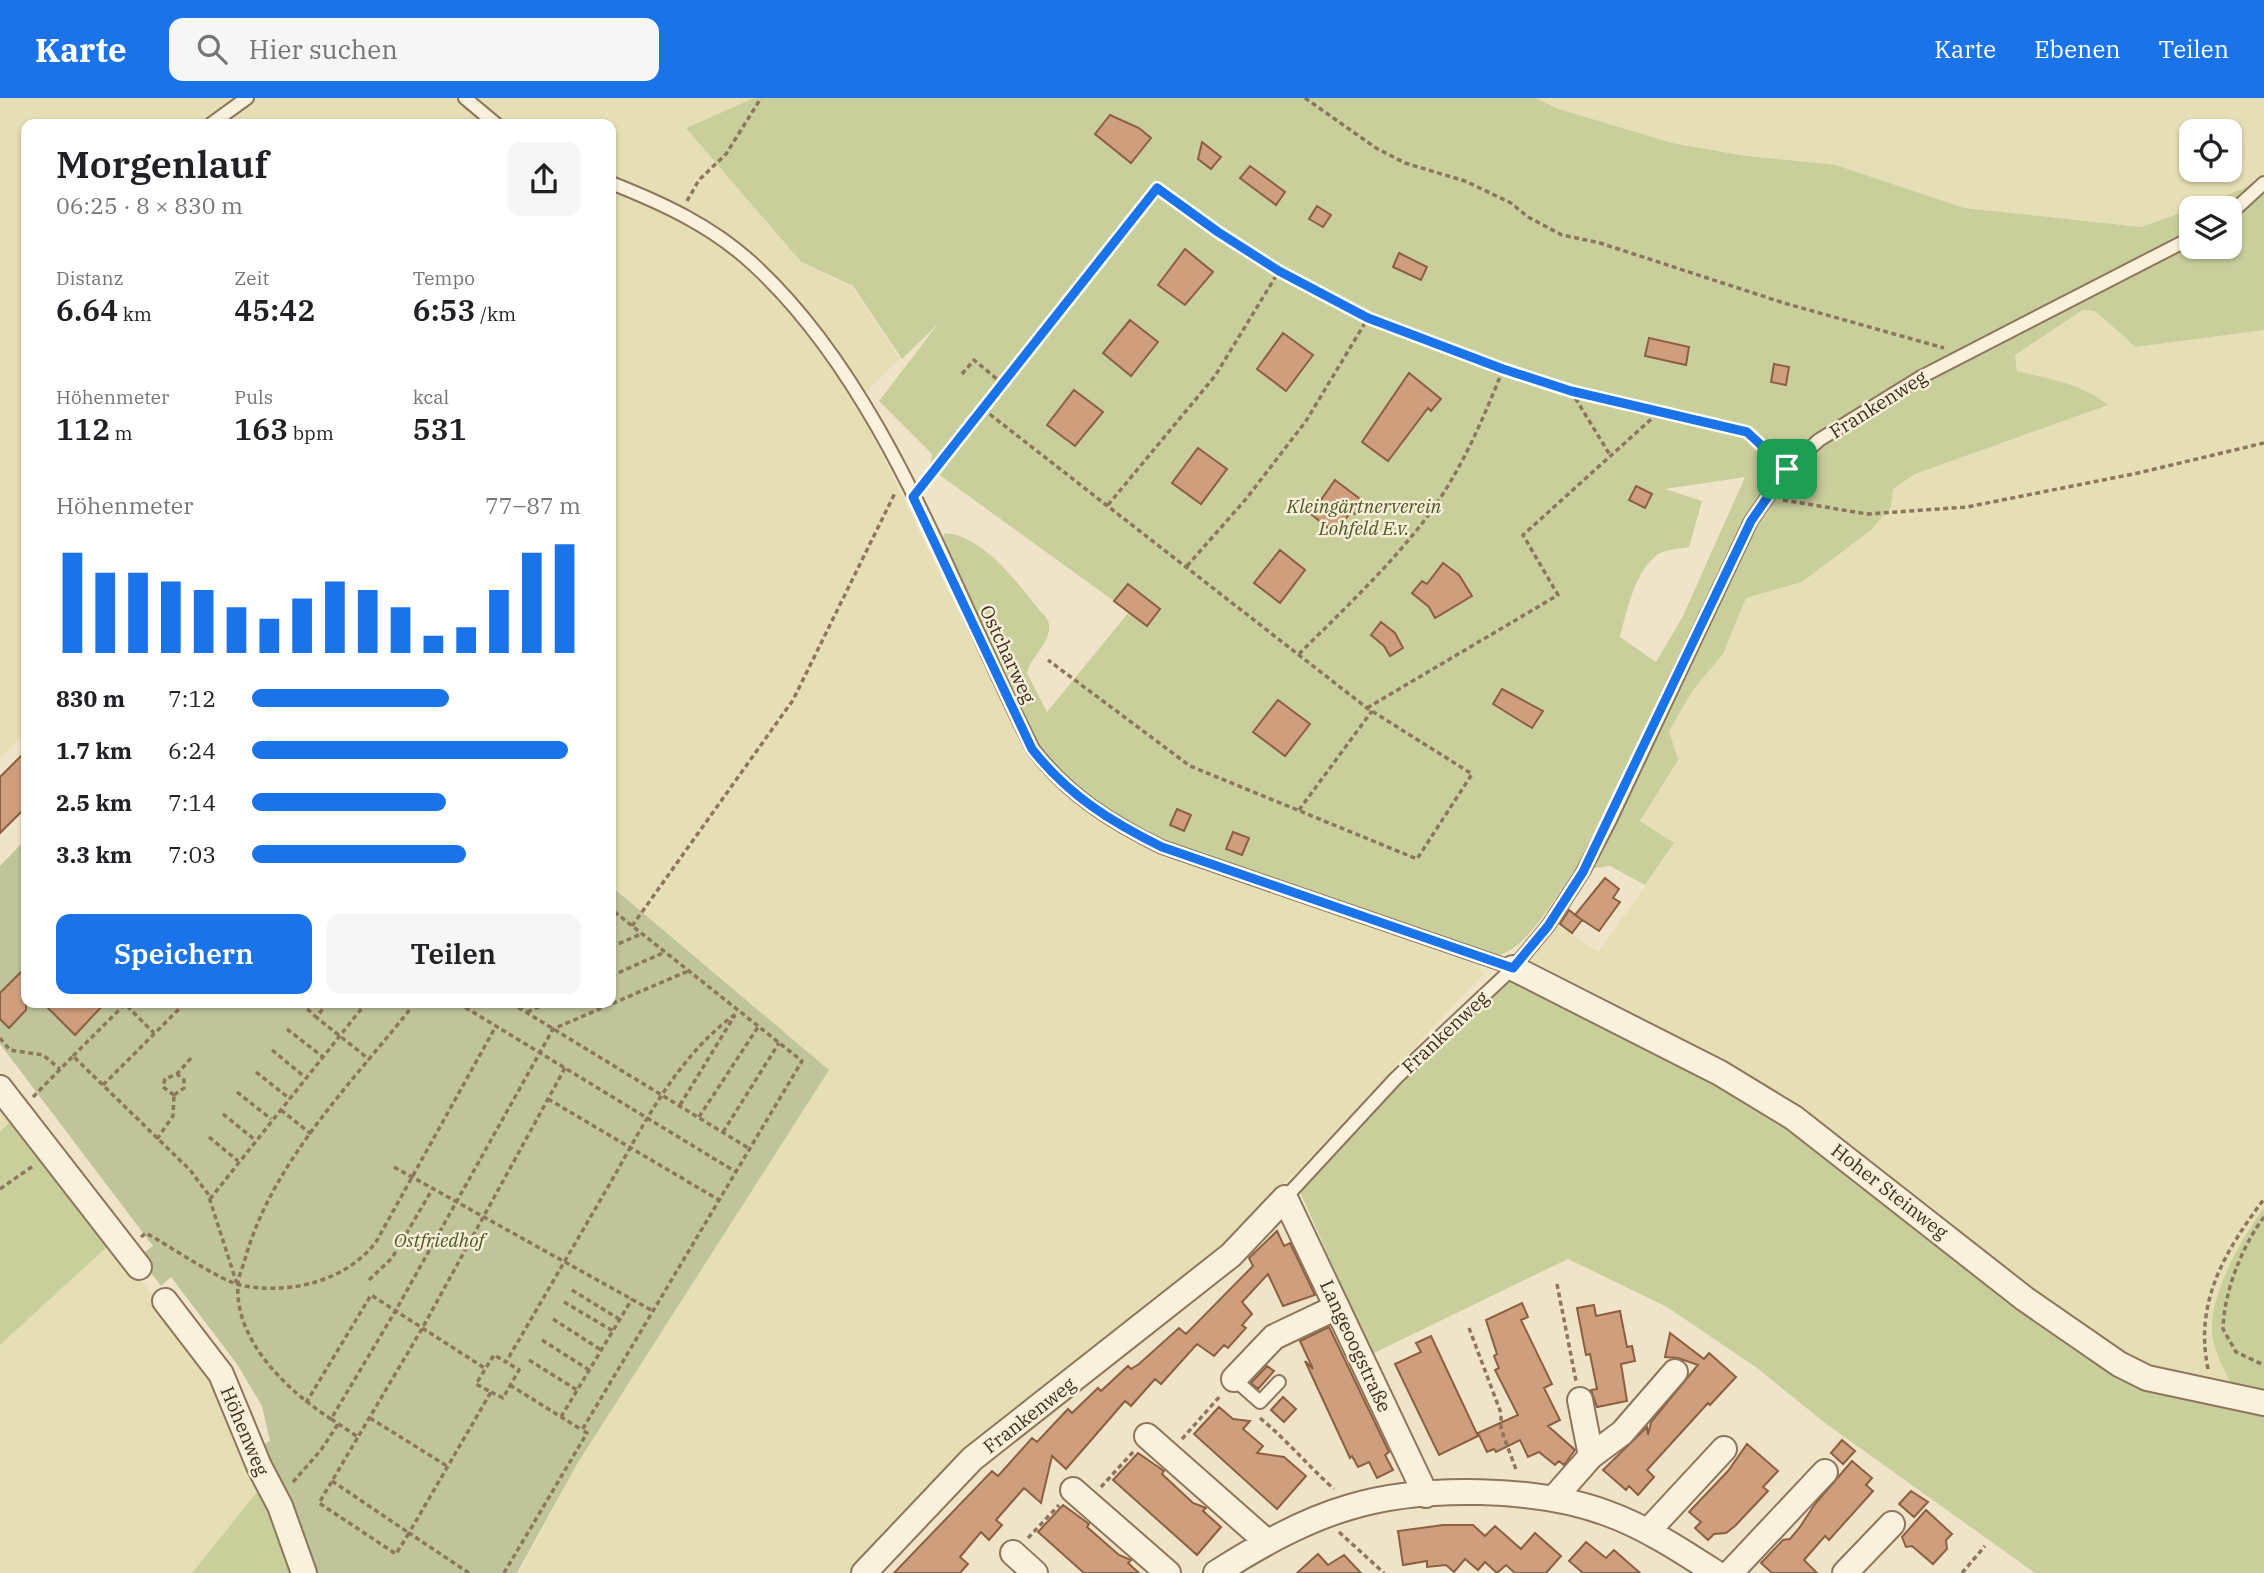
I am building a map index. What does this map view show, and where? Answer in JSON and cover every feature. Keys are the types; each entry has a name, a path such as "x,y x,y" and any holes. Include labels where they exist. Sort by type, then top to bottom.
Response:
{"street":[{"name":"Hoher Steinweg","path":"1513,968 1720,1073 1794,1118 2025,1299 2119,1364 2147,1378 2264,1403"},
{"path":"0,1088 51,1150 132,1258"},
{"name":"Langeoogstraße","path":"1285,1198 1426,1495"},
{"name":"Frankenweg","path":"864,1573 972,1460 1231,1255 1285,1198"},
{"name":"Höhenweg","path":"166,1301 220,1374 271,1489 304,1573"},
{"path":"1234,1379 1274,1337 1337,1307"},
{"path":"1554,1498 1591,1456 1622,1433 1675,1372"},
{"path":"1580,1401 1591,1456"},
{"path":"1147,1436 1266,1541"},
{"path":"1648,1531 1724,1449"},
{"path":"1730,1573 1825,1472"},
{"path":"1216,1573 1266,1541 1352,1506 1448,1491 1554,1498 1607,1513 1648,1531 1716,1573"},
{"path":"1081,1496 1168,1573"},
{"path":"1845,1573 1892,1524"},
{"path":"1013,1553 1035,1573"}],"lane":[{"path":"219,119 247,98"},
{"path":"465,98 490,119"},
{"path":"2242,203 2264,183"},
{"name":"Ostcharweg","path":"616,185 682,214 751,262 792,303 873,422 913,497 1032,749 1054,777 1082,801 1121,827 1162,847 1513,968"},
{"name":"Frankenweg","path":"1285,1198 1396,1078 1513,968 1548,926 1583,872 1751,521 1787,469 1819,440 1963,353 2179,244"},
{"path":"1234,1379 1260,1402 1279,1382"}],"path":[{"path":"682,214 699,180 726,154 761,98"},
{"path":"1305,98 1376,148 1405,163 1465,181 1511,203 1528,217 1562,236 1600,243 1784,303 1963,353"},
{"path":"913,497 1157,188 1279,271 1368,318 1503,369 1571,391 1747,432 1787,469"},
{"path":"1108,505 1215,376 1279,271"},
{"path":"1187,566 1246,499 1306,421 1368,318"},
{"path":"962,374 974,360 1003,384"},
{"path":"1299,654 1363,591 1427,517 1454,475 1483,419 1503,369"},
{"path":"1571,391 1610,456"},
{"path":"983,409 1370,709 1472,774 1417,859 1190,766 1048,660"},
{"path":"1299,810 1370,709 1558,595 1522,535 1659,412"},
{"path":"1768,498 1867,514 1967,507 2138,473 2264,443"},
{"path":"632,926 793,700 891,498 905,481"},
{"path":"582,1430 802,1061 737,1012 616,913"},
{"path":"616,945 641,934"},
{"path":"616,974 665,952"},
{"path":"616,1002 688,971"},
{"path":"38,1092 121,1008"},
{"path":"129,1008 155,1034"},
{"path":"103,1085 180,1008"},
{"path":"306,1008 370,1060"},
{"path":"316,1017 324,1008"},
{"path":"210,1199 362,1008"},
{"path":"238,1285 260,1214 311,1134 411,1008"},
{"path":"466,1008 736,1172"},
{"path":"519,1008 750,1149"},
{"path":"526,1012 536,1008"},
{"path":"331,1419 396,1310 553,1029 602,1008"},
{"path":"506,1362 662,1095 710,1032 737,1012"},
{"path":"680,1105 737,1012"},
{"path":"132,1258 146,1233 238,1285 282,1287 324,1280 343,1273 357,1264 376,1242 496,1026"},
{"path":"699,1117 758,1027"},
{"path":"288,1029 323,1057"},
{"path":"0,1038 10,1049 43,1055 61,1069"},
{"path":"723,1132 779,1043"},
{"path":"272,1050 306,1078"},
{"path":"73,1056 190,1170 210,1199 238,1285 243,1317 261,1356 288,1388 358,1437"},
{"path":"173,1096 166,1091 163,1083 168,1075 177,1074 192,1057"},
{"path":"491,1392 396,1554 319,1503 423,1327 565,1068"},
{"path":"256,1072 290,1099"},
{"path":"173,1096 184,1088 184,1080 177,1074"},
{"path":"237,1092 271,1119"},
{"path":"157,1139 173,1116 173,1096"},
{"path":"548,1099 719,1200"},
{"path":"281,1110 311,1134"},
{"path":"223,1114 255,1140"},
{"path":"209,1138 238,1161"},
{"path":"0,1189 22,1176 51,1150"},
{"path":"394,1167 653,1311"},
{"path":"369,1280 392,1258 432,1188"},
{"path":"2213,1390 2203,1334 2206,1307 2216,1273 2237,1235 2264,1199"},
{"path":"2264,1217 2250,1239 2234,1280 2223,1329 2236,1352 2264,1365"},
{"path":"1557,1284 1580,1401"},
{"path":"572,1290 619,1319"},
{"path":"306,1403 371,1295 486,1368"},
{"path":"561,1417 632,1299"},
{"path":"564,1302 612,1331"},
{"path":"553,1320 601,1350"},
{"path":"1469,1328 1501,1413 1501,1429 1526,1495"},
{"path":"542,1340 589,1370"},
{"path":"494,1355 506,1362 519,1370 503,1398 476,1384 494,1355"},
{"path":"529,1360 577,1390"},
{"path":"1169,1454 1234,1379"},
{"path":"504,1573 587,1433 510,1385"},
{"path":"1255,1413 1294,1446 1296,1456 1352,1506"},
{"path":"370,1418 447,1466"},
{"path":"271,1489 297,1481 338,1424"},
{"path":"1013,1553 1147,1436"},
{"path":"332,1481 469,1573"},
{"path":"1321,1517 1384,1573"},
{"path":"1962,1573 1985,1546"}],"shaded area":[{"path":"0,98 754,98 686,128 801,263 852,287 900,359 856,401 1026,750 1049,780 1077,806 1160,851 1478,964 1483,975 1299,1169 1207,1258 966,1453 852,1573 519,1573 577,1464 828,1070 616,890 616,119 21,119 21,737 0,758"},
{"path":"1535,98 2264,98 2264,187 2249,186 2223,196 2179,196 2179,213 2141,227 1964,208 1836,165 1740,155 1672,143 1559,109"},
{"path":"2083,310 2095,311 2137,347 2264,330 2264,1208 2248,1229 2221,1288 2216,1351 2231,1383 2150,1366 2104,1347 1521,969 1554,924 1599,952 1674,844 1640,821 1677,760 1669,731 1693,690 1723,654 1746,598 1802,582 1891,507 1893,489 1915,474 2108,405 2064,383 2017,371 2015,356"},
{"path":"0,1099 216,1377 261,1487 192,1573 0,1573"}],"green space":[{"name":"Kleingärtnerverein Lohfeld E.v.","path":"754,98 1535,98 1559,109 1672,143 1740,155 1836,165 1964,208 2141,227 2179,213 2179,259 2242,259 2242,196 2224,196 2249,186 2264,187 2264,330 2136,347 2095,311 2083,310 2015,355 2017,371 2076,387 2108,405 1915,474 1893,489 1891,507 1870,531 1802,582 1746,598 1723,654 1693,690 1669,731 1678,760 1640,821 1674,843 1645,885 1610,866 1574,871 1529,934 1507,952 1495,956 1257,877 1176,845 1094,803 1057,769 1031,732 941,540 945,533 959,536 985,551 1046,617 1049,625 1047,638 1027,673 1047,712 1129,612 930,468 932,454 879,401 938,324 902,359 853,286 801,262 686,128","holes":["1745,477 1683,616 1656,662 1620,637 1632,593 1643,572 1657,555 1689,547 1702,501 1665,489"]},
{"name":"Ostfriedhof","path":"21,844 21,1008 616,1008 616,890 829,1070 577,1464 517,1573 312,1573 259,1446 270,1441 262,1406 237,1364 171,1277 161,1286 139,1257 153,1246 0,1044 0,866"},
{"path":"1521,969 1654,1033 2104,1347 2150,1366 2230,1382 2213,1341 2213,1312 2230,1264 2264,1208 2264,1573 2035,1573 1825,1423 1757,1368 1667,1307 1568,1259 1372,1354 1300,1192 1400,1082"},
{"path":"15,1117 112,1242 0,1345 0,1132"},
{"path":"261,1487 293,1573 192,1573"}],"building":[{"path":"1110,115 1139,128 1151,138 1131,163 1095,134"},
{"path":"1202,142 1221,157 1211,169 1198,159"},
{"path":"1250,166 1285,192 1276,205 1240,178"},
{"path":"1317,206 1331,215 1323,227 1309,219"},
{"path":"1185,249 1213,272 1185,305 1158,285"},
{"path":"1399,253 1427,267 1421,280 1393,267"},
{"path":"1130,320 1158,342 1131,376 1103,353"},
{"path":"1283,333 1313,355 1286,391 1257,369"},
{"path":"1649,338 1689,347 1686,365 1645,356"},
{"path":"1774,364 1789,367 1786,385 1771,382"},
{"path":"1409,373 1441,399 1431,411 1428,408 1388,461 1362,442"},
{"path":"1074,390 1103,412 1075,446 1047,425"},
{"path":"1198,448 1227,469 1201,504 1172,483"},
{"path":"1335,480 1364,502 1355,514 1351,512 1334,533 1311,514"},
{"path":"1636,486 1652,494 1645,508 1629,500"},
{"path":"1280,550 1305,570 1280,603 1254,583"},
{"path":"1443,563 1459,575 1472,596 1435,618 1429,607 1412,593 1422,581 1427,584"},
{"path":"1128,584 1160,609 1147,626 1114,601"},
{"path":"1381,622 1395,633 1403,648 1390,656 1384,646 1371,635"},
{"path":"1502,689 1543,711 1532,728 1493,704"},
{"path":"1278,700 1310,724 1285,756 1253,732"},
{"path":"21,756 21,812 0,833 0,777"},
{"path":"1177,809 1191,815 1184,831 1170,825"},
{"path":"1233,832 1249,838 1242,855 1226,849"},
{"path":"1605,878 1619,889 1613,898 1620,902 1599,931 1575,915"},
{"path":"1569,910 1582,920 1572,933 1560,924"},
{"path":"21,972 21,1008 26,1010 9,1028 0,1019 0,993"},
{"path":"48,1008 100,1008 75,1035"},
{"path":"1277,1231 1284,1246 1290,1243 1315,1295 1283,1306 1268,1274 1242,1302 1252,1314 1242,1325 1246,1328 1228,1348 1224,1345 1214,1356 1197,1344 1161,1384 1155,1379 1131,1406 1125,1401 1066,1469 1052,1456 1041,1503 1024,1488 996,1520 1002,1525 989,1540 981,1532 960,1557 968,1564 960,1573 894,1573 992,1471 998,1476 1032,1438 1037,1442 1068,1409 1072,1413 1098,1388 1101,1391 1128,1366 1131,1369 1139,1364 1179,1328 1186,1334 1253,1266 1249,1258"},
{"path":"1522,1303 1528,1317 1521,1320 1552,1384 1544,1388 1560,1420 1548,1426 1575,1450 1564,1465 1559,1461 1555,1465 1539,1452 1528,1457 1520,1440 1496,1452 1494,1449 1487,1452 1478,1433 1518,1415 1495,1370 1499,1368 1494,1356 1497,1354 1486,1320"},
{"path":"1594,1305 1596,1316 1620,1311 1627,1347 1632,1346 1635,1361 1621,1364 1627,1401 1597,1407 1591,1390 1597,1389 1590,1354 1586,1355 1577,1308"},
{"path":"1329,1327 1389,1452 1385,1455 1393,1470 1377,1478 1369,1462 1358,1467 1352,1456 1350,1458 1305,1361 1313,1369 1300,1341"},
{"path":"1670,1333 1704,1359 1709,1353 1736,1377 1710,1405 1708,1403 1647,1470 1654,1477 1638,1495 1629,1486 1626,1490 1603,1470 1647,1427 1648,1435 1651,1422 1698,1365 1665,1357"},
{"path":"1431,1336 1478,1436 1439,1455 1395,1364 1421,1352 1416,1343"},
{"path":"1267,1366 1274,1371 1258,1389 1251,1383"},
{"path":"1283,1397 1296,1409 1284,1422 1271,1410"},
{"path":"1219,1407 1233,1419 1250,1421 1243,1429 1263,1446 1257,1453 1284,1457 1306,1476 1277,1509 1194,1434"},
{"path":"1842,1440 1855,1451 1843,1464 1831,1453"},
{"path":"1747,1444 1778,1471 1763,1487 1768,1491 1735,1526 1726,1533 1714,1534 1708,1540 1695,1528 1701,1522 1689,1512 1728,1471"},
{"path":"1138,1453 1164,1471 1162,1474 1193,1503 1206,1508 1203,1511 1221,1527 1197,1555 1113,1480"},
{"path":"1852,1461 1872,1478 1866,1485 1873,1491 1829,1540 1825,1536 1804,1560 1817,1573 1772,1573 1761,1563 1783,1540 1790,1539 1815,1504"},
{"path":"1911,1491 1928,1502 1914,1517 1899,1504"},
{"path":"1063,1505 1089,1524 1087,1527 1119,1555 1131,1560 1128,1563 1139,1573 1084,1573 1038,1532"},
{"path":"1926,1510 1952,1534 1946,1540 1947,1549 1933,1564 1912,1546 1906,1547 1902,1537"},
{"path":"1443,1525 1473,1525 1485,1536 1495,1526 1521,1549 1535,1533 1561,1556 1546,1573 1515,1573 1506,1565 1497,1573 1485,1562 1478,1570 1465,1559 1454,1572 1446,1565 1427,1567 1427,1561 1403,1565 1398,1531"},
{"path":"1586,1542 1606,1558 1614,1550 1640,1573 1583,1573 1569,1561"},
{"path":"1318,1554 1328,1565 1344,1555 1361,1573 1297,1573"}],"route":[{"path":"1157,188 1279,271 1368,318 1503,369 1571,391 1747,432 1787,469 1751,521 1583,872 1548,926 1513,968 1162,847 1121,827 1082,801 1054,777 1032,749 913,497 1157,188"}]}
